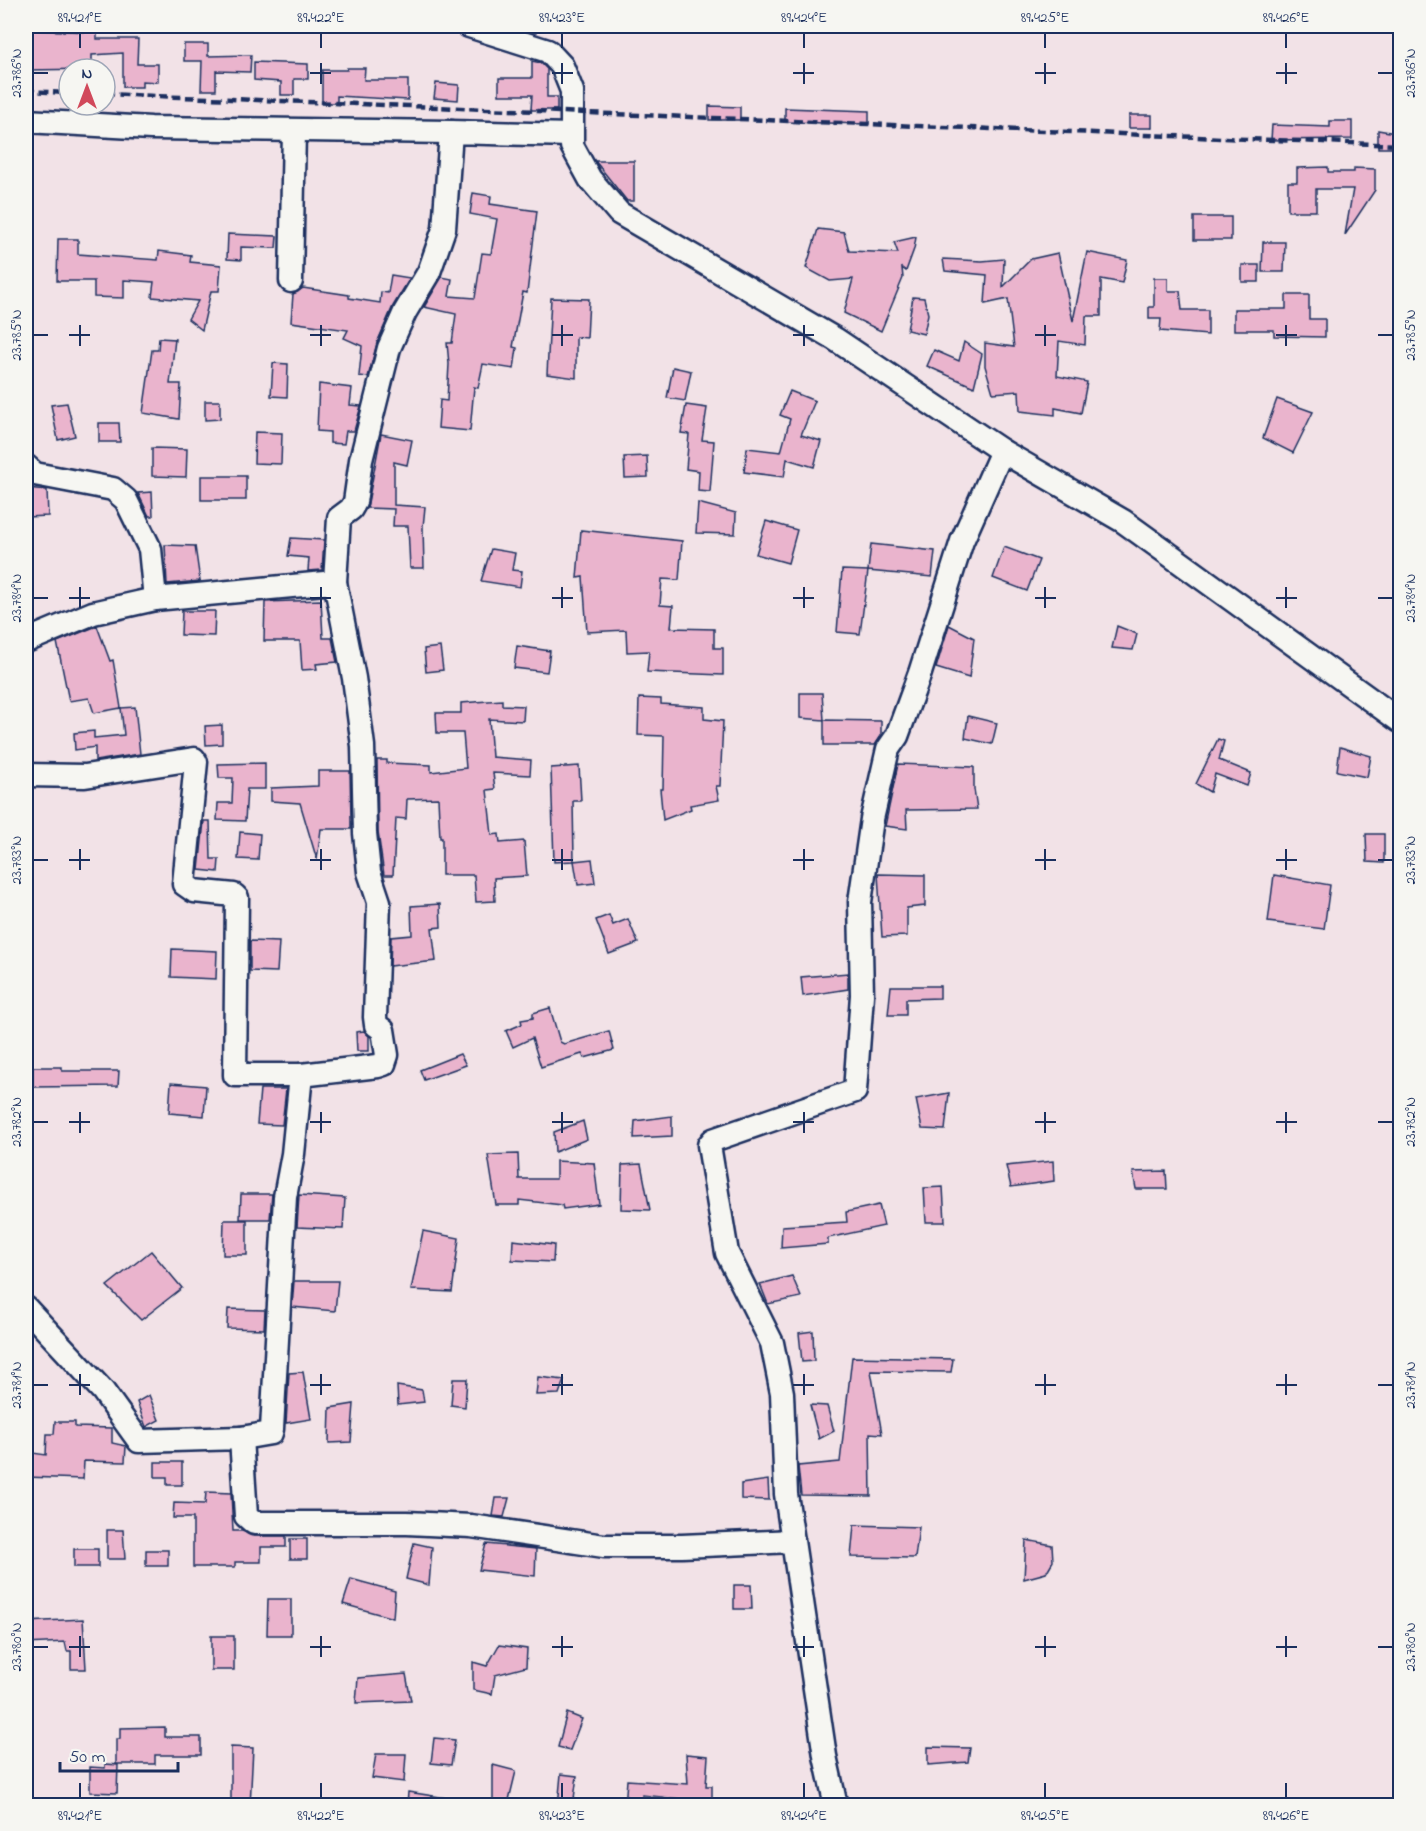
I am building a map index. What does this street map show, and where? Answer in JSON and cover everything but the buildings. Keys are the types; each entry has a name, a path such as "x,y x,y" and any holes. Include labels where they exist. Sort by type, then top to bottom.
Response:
{"street":[{"path":"469,26 548,51 562,66 572,91 573,146 590,179 619,213 835,339 1002,451 1123,521 1401,721"},
{"path":"26,122 151,128 571,135"},
{"path":"291,281 294,131"},
{"path":"26,775 85,776 194,759 196,762 184,884 194,891 234,895 237,898 235,1075 301,1075 384,1064 387,1055 383,1030 376,1025 375,1017 379,903 369,872 365,833 363,746 354,678 335,582 339,518 351,509 355,502 361,460 389,348 405,312 429,272 444,230 451,132"},
{"path":"836,1806 825,1756 786,1494 782,1394 772,1343 727,1253 709,1145 713,1140 855,1090 862,995 860,902 872,819 888,749 897,736 912,694 962,541 1002,451"},
{"path":"26,466 35,474 113,489 126,500 150,549 155,599"},
{"path":"26,641 93,613 155,599 335,582"},
{"path":"26,1308 103,1391 138,1441 241,1438 271,1433 285,1197 293,1154 301,1075"},
{"path":"241,1438 246,1516 254,1523 407,1523 471,1526 604,1546 682,1546 793,1541"}],"railway":[{"path":"26,91 57,92"},
{"path":"117,94 1400,145"}]}
